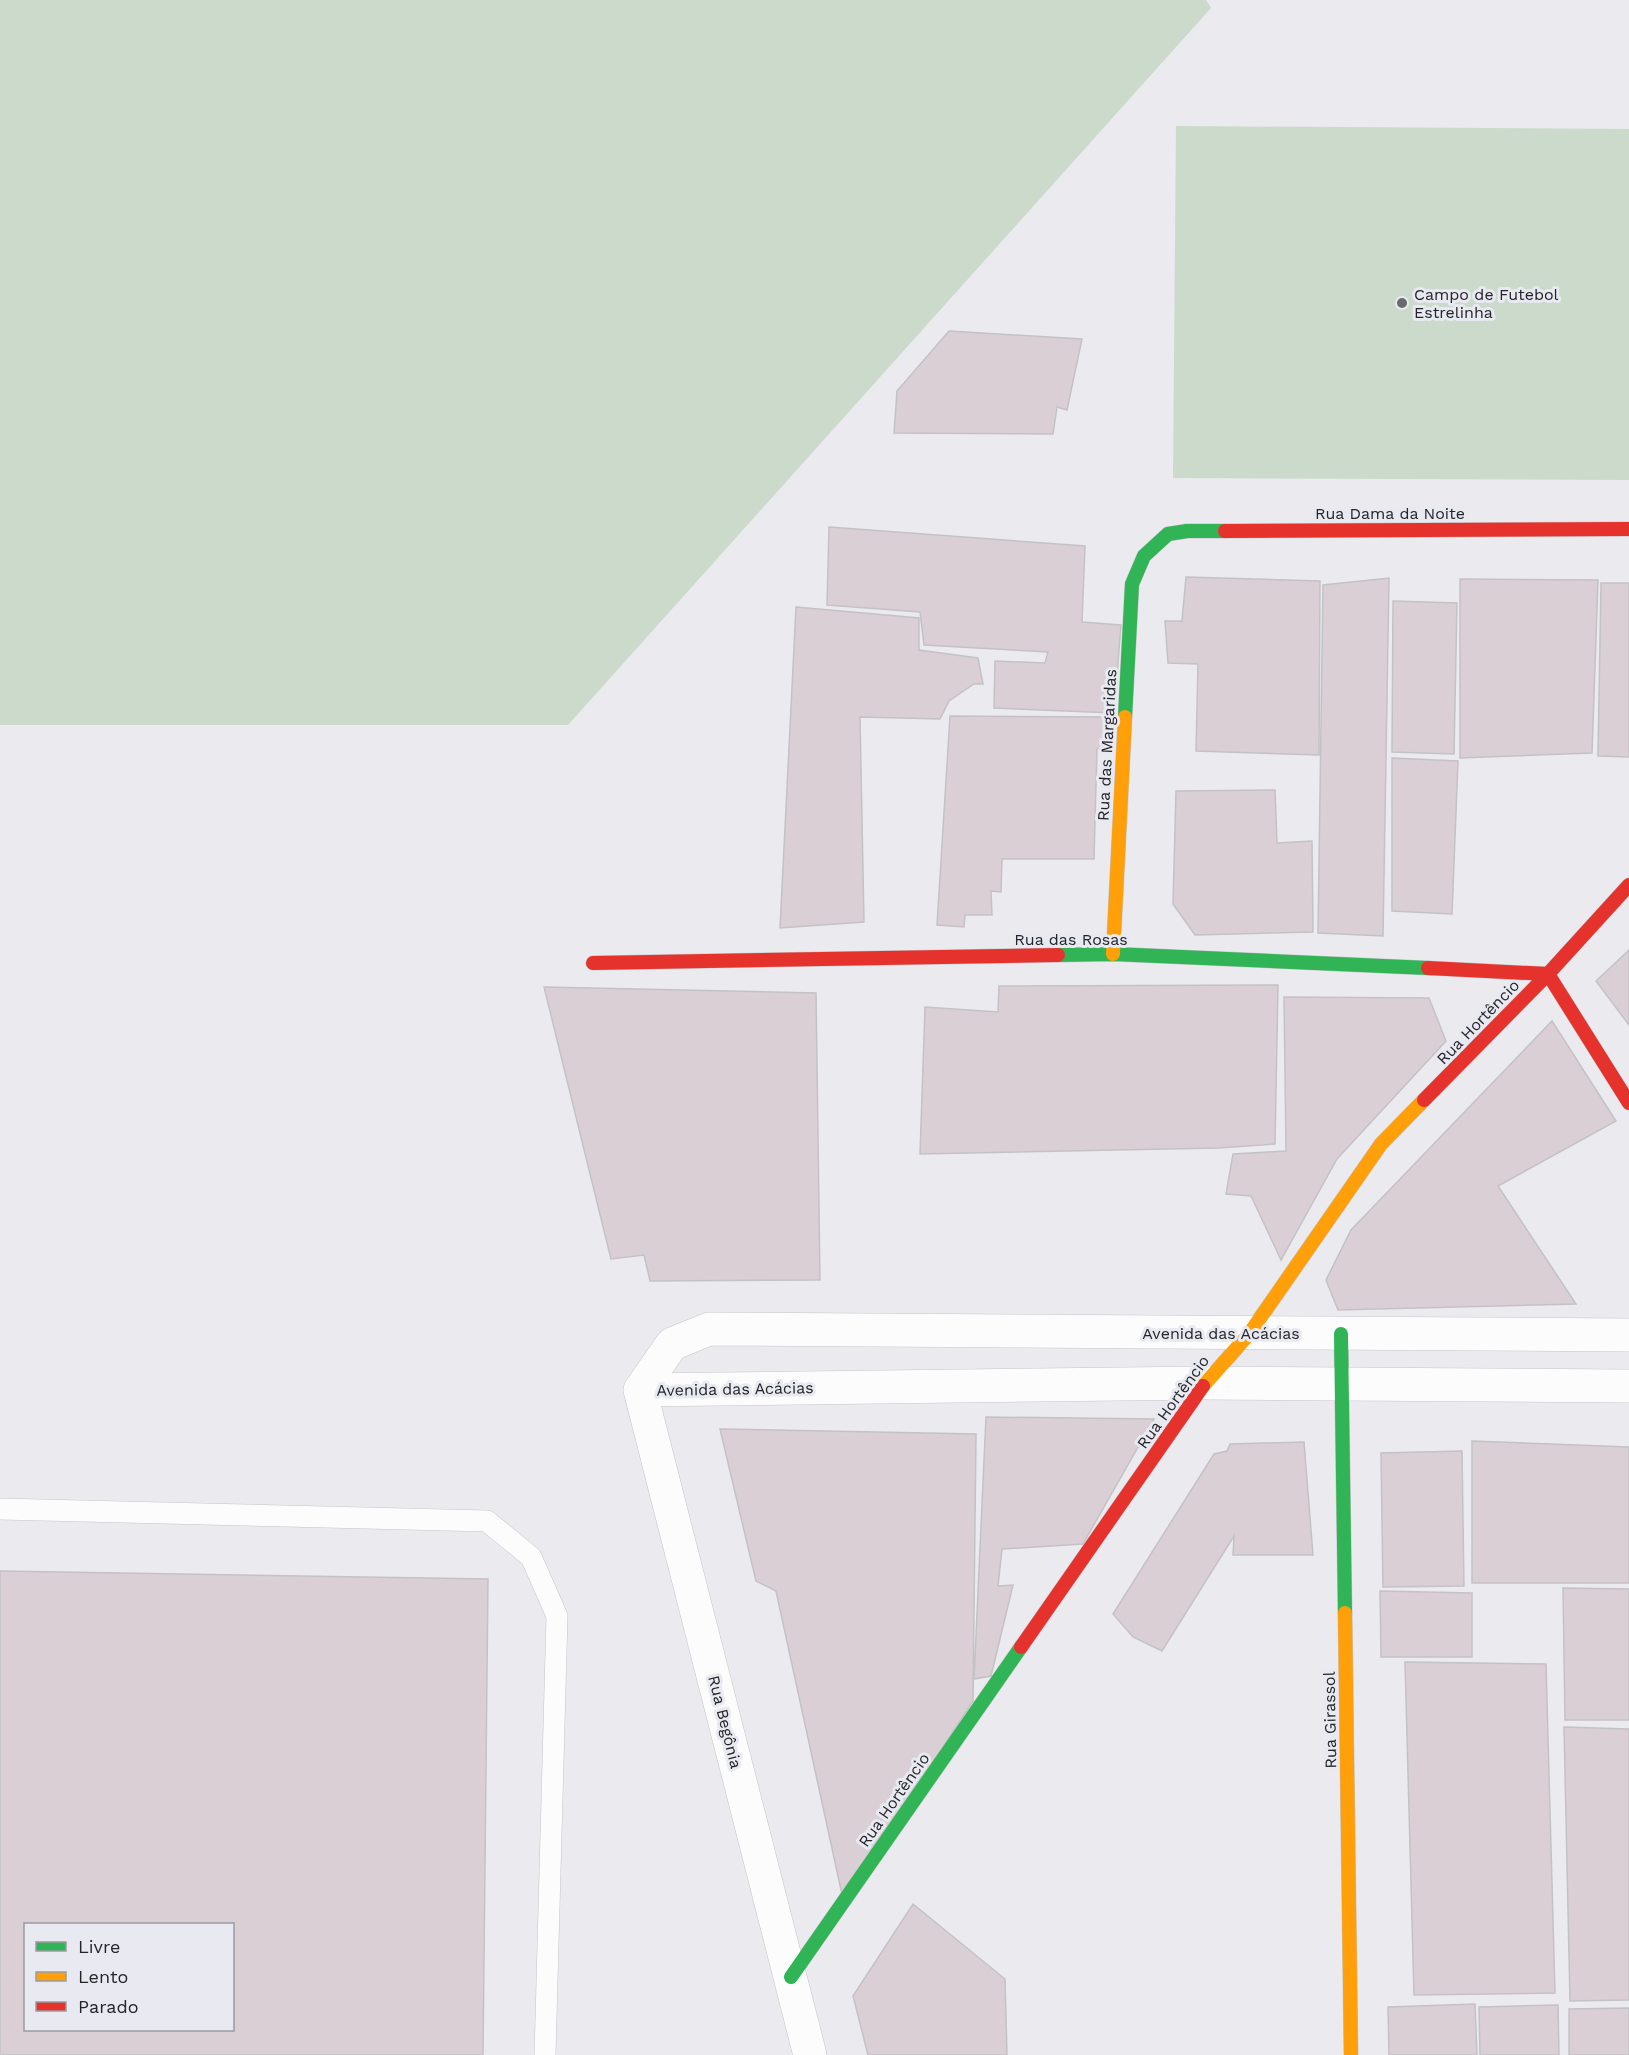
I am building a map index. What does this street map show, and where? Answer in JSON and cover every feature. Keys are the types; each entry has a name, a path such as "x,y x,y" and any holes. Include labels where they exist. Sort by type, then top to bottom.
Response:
{"street":[{"name":"Rua Dama da Noite","path":"1156,546 1168,534 1187,531 1629,529"},
{"name":"Rua das Margaridas","path":"1113,954 1132,584 1144,556 1156,546"},
{"name":"Rua Hortêncio","path":"790,1977 1205,1383 1249,1334 1381,1144 1548,974 1629,885"},
{"name":"Rua das Rosas","path":"593,963 1113,954 1548,974"},
{"path":"1548,974 1629,1103"},
{"name":"Avenida das Acácias","path":"640,1390 672,1344 709,1329 1629,1335"},
{"name":"Rua Girassol","path":"1341,1334 1351,2055"},
{"name":"Avenida das Acácias","path":"640,1390 1205,1383 1629,1386"},
{"name":"Rua Begônia","path":"640,1390 810,2055"}],"lane":[{"path":"0,1509 487,1521 531,1557 556,1616 545,2055"}],"green space":[{"path":"0,0 1206,0 1211,8 568,725 0,725"},
{"name":"Campo de Futebol Estrelinha","path":"1176,126 1629,129 1629,480 1173,478"}],"building":[{"path":"949,331 1082,339 1067,410 1057,407 1053,434 894,433 897,391"},
{"path":"829,527 1085,546 1082,622 1121,625 1114,713 994,708 995,661 1045,663 1048,652 924,645 920,612 827,605"},
{"path":"1186,577 1320,581 1319,755 1196,751 1198,664 1168,663 1165,621 1182,621"},
{"path":"1389,578 1383,936 1318,933 1323,585"},
{"path":"1460,579 1598,580 1592,753 1460,758"},
{"path":"1601,583 1629,583 1629,757 1598,756"},
{"path":"1393,601 1457,603 1454,754 1392,752"},
{"path":"796,607 919,618 919,650 978,658 983,684 974,684 949,701 940,719 860,717 864,922 780,928"},
{"path":"950,716 1110,717 1111,746 1097,749 1094,859 1002,859 1001,892 991,891 992,915 965,915 964,927 937,925"},
{"path":"1392,758 1458,761 1452,914 1392,911"},
{"path":"1275,790 1277,843 1312,841 1313,932 1195,935 1173,904 1176,791"},
{"path":"1629,950 1629,1025 1596,981"},
{"path":"1278,985 1275,1144 1219,1148 920,1154 925,1007 998,1012 999,986"},
{"path":"544,987 816,993 820,1280 650,1281 644,1255 611,1259"},
{"path":"1284,997 1429,998 1446,1041 1337,1159 1281,1260 1251,1196 1226,1194 1233,1154 1286,1151"},
{"path":"1552,1021 1616,1121 1498,1186 1576,1304 1338,1310 1326,1280 1351,1230"},
{"path":"986,1417 1154,1419 1083,1544 1002,1549 998,1586 1013,1585 991,1676 974,1679"},
{"path":"720,1429 976,1434 973,1701 843,1899 776,1591 756,1581"},
{"path":"1472,1441 1629,1447 1629,1583 1472,1583"},
{"path":"1304,1442 1313,1555 1233,1555 1234,1536 1162,1651 1133,1637 1113,1614 1214,1454 1227,1451 1230,1444"},
{"path":"1462,1451 1464,1586 1383,1587 1381,1453"},
{"path":"0,1571 488,1579 483,2055 0,2055"},
{"path":"1563,1588 1629,1589 1629,1720 1565,1720"},
{"path":"1380,1591 1472,1593 1472,1657 1381,1657"},
{"path":"1405,1662 1546,1664 1555,1993 1414,1995"},
{"path":"1564,1727 1629,1729 1629,2000 1570,2001"},
{"path":"913,1904 1005,1979 1007,2055 868,2055 853,1996"},
{"path":"1475,2004 1477,2055 1389,2055 1388,2007"},
{"path":"1558,2005 1559,2055 1480,2055 1479,2007"},
{"path":"1629,2008 1629,2055 1569,2055 1569,2009"}],"traffic: fast":[{"path":"1125,717 1132,584 1144,556 1168,534 1187,531 1225,531"},
{"path":"1058,955 1113,954 1428,968"},
{"path":"1341,1334 1345,1613"},
{"path":"791,1977 1021,1647"}],"traffic: slow":[{"path":"1113,954 1125,717"},
{"path":"1203,1386 1249,1334 1381,1144 1424,1100"},
{"path":"1345,1613 1351,2055"}],"traffic: jam":[{"path":"1225,531 1629,529"},
{"path":"1424,1100 1548,974 1629,885"},
{"path":"593,963 1058,955"},
{"path":"1428,968 1548,974 1629,1103"},
{"path":"1021,1647 1203,1386"}],"place":[{"name":"Campo de Futebol Estrelinha","path":"1402,303"}]}
